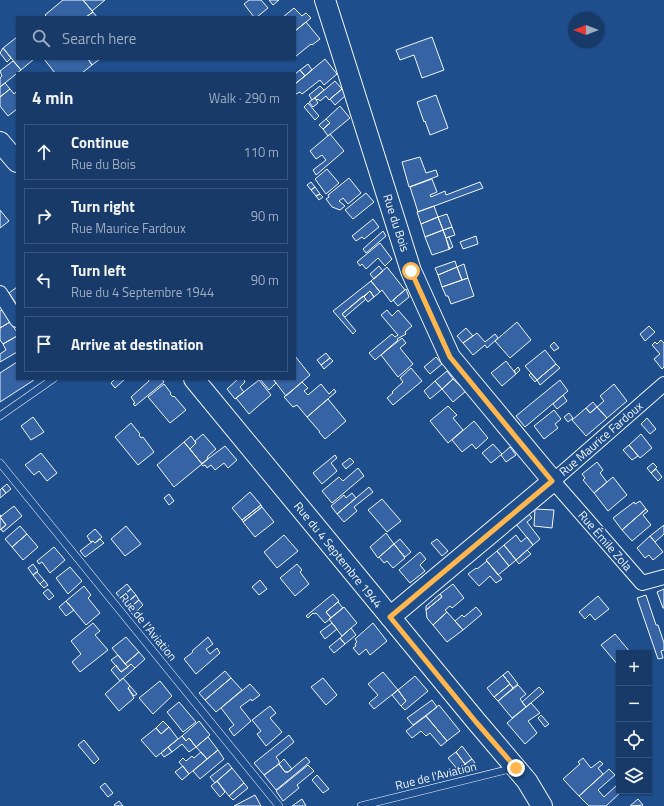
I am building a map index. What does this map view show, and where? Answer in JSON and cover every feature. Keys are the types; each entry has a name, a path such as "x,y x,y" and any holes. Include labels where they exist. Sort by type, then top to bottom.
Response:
{"street":[{"name":"Rue du Bois","path":"325,0 411,271 450,357 552,481"},
{"path":"0,142 16,161"},
{"path":"0,293 16,318"},
{"name":"Rue du 4 Septembre 1944","path":"195,380 476,722 527,781 542,806"},
{"name":"Rue Maurice Fardoux","path":"390,617 552,481 664,384"},
{"name":"Rue Émile Zola","path":"552,481 642,583 664,577"},
{"path":"548,806 559,806"}],"lane":[{"path":"0,416 52,380"},
{"name":"Rue de l'Aviation","path":"0,463 279,806"},
{"name":"Rue de l'Aviation","path":"360,806 516,768"}],"building":[{"path":"63,0 83,0 93,12 87,16 45,15"},
{"path":"83,0 105,0 92,11"},
{"path":"249,0 261,0 268,8 258,16 253,16 244,4"},
{"path":"269,0 279,0 273,5"},
{"path":"294,8 302,16 306,13 311,18 296,30 296,16 284,16"},
{"path":"93,12 96,16 87,16"},
{"path":"306,22 320,39 296,56 296,30"},
{"path":"432,37 444,70 422,78 414,55 400,60 396,50"},
{"path":"16,38 16,60 33,60 21,70 3,48"},
{"path":"3,48 11,58 7,62 0,53"},
{"path":"325,59 337,74 324,85 320,80 302,94 300,92 296,94 296,83"},
{"path":"45,60 89,60 92,65 83,72 54,72"},
{"path":"89,60 99,60 92,65"},
{"path":"13,61 21,70 16,72 16,74 0,87 0,78 2,76 0,71"},
{"path":"308,64 312,70 305,76 300,70"},
{"path":"300,70 305,76 296,83 296,73"},
{"path":"335,81 342,89 329,100 326,96 320,101 315,98"},
{"path":"5,83 10,89 0,97 0,87"},
{"path":"320,86 324,90 312,100 309,95"},
{"path":"10,89 14,94 16,92 16,110 8,116 0,106 0,97"},
{"path":"342,89 346,95 335,105 330,99"},
{"path":"436,95 448,128 430,135 417,102"},
{"path":"315,98 318,103 313,107 309,102"},
{"path":"308,103 319,116 315,120 304,107"},
{"path":"340,106 350,118 328,136 323,129 330,123 326,119"},
{"path":"326,119 330,123 323,129 319,125"},
{"path":"330,134 344,151 316,175 313,170 326,160 322,155 316,159 310,151"},
{"path":"420,157 426,173 436,170 438,176 409,187 402,162"},
{"path":"327,169 339,183 326,194 315,179"},
{"path":"349,178 361,193 348,204 343,198 339,201 345,206 340,210 332,207 326,199 329,197 328,195"},
{"path":"432,179 437,192 430,195 431,197 445,191 446,195 480,182 483,188 418,212 410,187"},
{"path":"311,182 315,187 311,190 307,185"},
{"path":"315,187 320,194 316,196 311,190"},
{"path":"366,193 374,202 353,219 345,210"},
{"path":"320,194 323,197 319,200 316,196"},
{"path":"434,206 438,217 421,224 417,212"},
{"path":"0,210 9,221 0,228"},
{"path":"447,214 452,227 443,230 438,217"},
{"path":"438,217 443,230 425,237 421,224"},
{"path":"373,219 379,227 364,239 362,237 356,241 352,236"},
{"path":"452,227 455,235 446,238 443,230"},
{"path":"443,230 450,249 432,255 425,237"},
{"path":"383,231 386,236 366,253 363,249"},
{"path":"476,236 478,244 463,249 460,242"},
{"path":"449,237 453,247 449,249 446,238"},
{"path":"380,243 392,259 385,266 378,258 366,269 362,264 360,266 357,262"},
{"path":"455,261 457,267 438,275 435,268"},
{"path":"464,264 468,278 462,280 457,267"},
{"path":"379,266 383,271 374,279 370,274"},
{"path":"387,267 405,290 391,302 382,290 380,292 371,281"},
{"path":"457,267 462,280 442,287 438,275"},
{"path":"468,278 474,296 451,304 442,287"},
{"path":"371,281 380,292 374,297 370,291 342,314 356,331 353,334 333,311"},
{"path":"16,288 16,304 9,293"},
{"path":"406,289 409,297 398,306 393,300"},
{"path":"370,291 374,297 368,302 364,297"},
{"path":"363,296 366,299 345,317 342,314"},
{"path":"3,309 10,322 0,328 0,311"},
{"path":"387,310 392,316 398,310 412,326 405,332 406,334 397,339 398,340 375,360 369,353 392,334 395,337 398,335 381,315"},
{"path":"10,322 16,331 16,337 3,344 0,340 0,328"},
{"path":"517,322 531,340 510,358 495,341"},
{"path":"649,326 655,332 645,341 640,334"},
{"path":"466,328 473,336 463,343 457,336"},
{"path":"477,333 485,342 495,334 498,338 487,348 485,345 473,355 463,343"},
{"path":"16,337 16,353 0,362 0,354 6,350 3,344"},
{"path":"402,338 406,343 400,348 413,364 398,377 381,355"},
{"path":"661,340 664,343 664,367 662,369 654,359 660,354 652,345 655,342 657,344"},
{"path":"554,342 559,348 554,351 550,346"},
{"path":"545,350 556,364 537,380 525,366"},
{"path":"326,353 330,358 321,365 317,360"},
{"path":"296,357 310,375 286,396 274,380 296,380"},
{"path":"436,357 442,364 430,374 424,367"},
{"path":"330,358 333,361 324,369 321,365"},
{"path":"506,361 516,374 502,386 491,373"},
{"path":"16,363 16,380 34,380 0,402 0,373"},
{"path":"556,364 560,368 540,385 537,380"},
{"path":"518,367 520,370 516,374 514,371"},
{"path":"411,368 422,381 393,405 387,398 403,382 400,378"},
{"path":"447,371 453,379 442,389 435,381"},
{"path":"531,373 537,380 535,382 529,375"},
{"path":"453,379 466,391 453,402 442,389"},
{"path":"114,380 124,380 115,388 111,383"},
{"path":"163,380 164,382 135,406 133,404 135,403 131,397 149,381"},
{"path":"237,380 244,380 245,382 240,387 244,392 235,399 227,389"},
{"path":"259,380 271,395 249,414 236,398"},
{"path":"261,380 274,380 276,383 269,390"},
{"path":"560,380 568,391 525,427 516,416"},
{"path":"435,381 442,389 430,399 424,391"},
{"path":"302,382 308,388 304,391 308,395 321,384 329,394 334,389 336,392 307,417 297,405 293,407 284,397"},
{"path":"164,384 171,393 170,394 173,397 174,396 186,410 170,423 148,397"},
{"path":"614,384 627,401 607,418 597,407 604,401 600,396"},
{"path":"563,395 567,401 557,409 553,404"},
{"path":"328,399 346,421 325,439 307,417"},
{"path":"593,402 597,407 590,413 586,408"},
{"path":"448,406 457,415 453,418 463,430 448,443 430,421"},
{"path":"597,407 607,418 586,436 572,420 586,408 590,413"},
{"path":"554,410 561,419 555,424 558,428 544,439 534,426"},
{"path":"569,413 573,418 568,422 564,417"},
{"path":"33,417 44,432 31,440 21,426"},
{"path":"647,418 656,429 650,434 641,424"},
{"path":"474,421 488,438 476,449 472,444 462,452 452,440"},
{"path":"131,423 140,434 139,435 141,438 143,437 154,452 138,465 115,437"},
{"path":"203,434 216,449 202,464 190,449 196,443 195,441"},
{"path":"641,434 652,448 640,458 629,445"},
{"path":"191,436 196,443 190,449 184,442"},
{"path":"184,442 202,464 174,487 157,465"},
{"path":"493,444 502,454 491,463 482,453"},
{"path":"629,445 638,456 632,460 623,450"},
{"path":"225,446 237,460 228,468 224,463 215,470 211,465 207,468 205,465 203,466 201,464"},
{"path":"510,447 516,455 506,462 501,455"},
{"path":"41,453 57,473 47,481 39,471 34,475 25,465"},
{"path":"335,455 337,458 331,463 337,471 322,484 313,473"},
{"path":"350,458 354,462 346,469 342,464"},
{"path":"597,462 603,470 600,473 607,482 594,493 583,480 585,478 582,474"},
{"path":"653,463 657,467 651,473 647,468"},
{"path":"358,468 364,476 332,503 322,491 339,477 343,481"},
{"path":"656,469 662,477 658,481 651,473"},
{"path":"613,477 627,495 608,511 594,493"},
{"path":"7,484 11,489 6,493 2,488"},
{"path":"369,487 373,492 354,507 357,511 344,522 337,514"},
{"path":"2,488 6,493 0,498 0,490"},
{"path":"250,492 261,505 242,520 232,508"},
{"path":"352,493 356,498 337,514 331,506 344,495 346,498"},
{"path":"169,494 174,501 169,505 164,498"},
{"path":"382,499 401,521 387,532 368,510"},
{"path":"640,501 646,509 622,530 613,518 634,502 635,504"},
{"path":"261,505 262,507 243,522 242,520"},
{"path":"14,506 22,516 3,532 1,529 6,525 0,517"},
{"path":"262,507 274,522 255,537 243,522"},
{"path":"535,509 554,510 552,528 534,526"},
{"path":"646,509 648,511 643,515 651,525 632,541 622,530"},
{"path":"529,514 532,518 527,522 540,539 533,545 516,524"},
{"path":"0,517 6,525 0,530"},
{"path":"664,525 664,534 655,542 650,536"},
{"path":"20,526 27,534 12,547 5,539"},
{"path":"126,526 141,544 125,556 111,539"},
{"path":"95,529 102,537 95,543 93,541 91,542 87,536"},
{"path":"386,533 394,544 378,558 370,547"},
{"path":"27,534 38,547 23,560 12,547"},
{"path":"284,535 298,551 277,568 264,552"},
{"path":"516,535 521,542 527,537 533,545 516,560 504,545"},
{"path":"650,536 663,552 653,560 649,555 645,558 637,548"},
{"path":"100,539 104,543 85,557 80,551 93,541 95,543"},
{"path":"400,539 411,552 405,557 394,544"},
{"path":"437,539 448,551 442,556 431,543"},
{"path":"394,544 405,558 393,568 387,561 384,563 379,557"},
{"path":"504,545 516,560 509,566 497,551"},
{"path":"54,547 65,560 50,573 42,562 39,564 37,561"},
{"path":"527,550 531,554 519,564 516,560"},
{"path":"497,551 509,566 498,575 486,560"},
{"path":"420,552 426,559 420,565 425,571 410,583 399,570"},
{"path":"487,561 502,579 496,583 490,576 479,586 468,574"},
{"path":"33,564 38,571 33,575 28,568"},
{"path":"297,564 302,570 300,572 309,584 295,596 280,578"},
{"path":"70,567 82,581 68,594 56,578"},
{"path":"37,572 44,580 40,584 33,575"},
{"path":"44,580 48,585 44,588 40,584"},
{"path":"260,580 267,589 259,595 252,587"},
{"path":"127,584 131,589 120,598 116,593"},
{"path":"453,584 464,598 452,608 450,606 445,610 447,612 433,625 427,618 426,610 442,597 440,594"},
{"path":"84,586 91,595 88,598 100,613 86,625 66,601"},
{"path":"48,589 54,596 49,600 43,593"},
{"path":"131,589 136,595 125,604 120,598"},
{"path":"664,589 664,608 663,608 657,592"},
{"path":"333,594 339,601 326,612 331,618 325,623 316,613 313,613 308,618 306,616"},
{"path":"440,594 442,597 426,610 426,606"},
{"path":"136,595 139,600 128,609 125,604"},
{"path":"646,595 664,643 664,650 661,651 663,658 658,659 637,598"},
{"path":"598,596 609,609 595,620 590,614 585,619 579,612"},
{"path":"139,600 143,605 133,615 128,609"},
{"path":"66,601 74,610 66,616 59,607"},
{"path":"338,602 343,608 331,618 326,612"},
{"path":"344,607 357,623 342,636 329,619"},
{"path":"476,607 482,614 463,630 455,621 462,615 464,617"},
{"path":"447,612 463,630 447,642 433,625"},
{"path":"93,623 100,631 95,635 108,650 80,672 72,662 81,654 71,641"},
{"path":"332,623 337,629 325,639 320,632"},
{"path":"373,623 387,641 370,655 366,649 359,655 353,648 356,646 355,644 357,642 355,639"},
{"path":"351,628 356,635 345,644 340,638"},
{"path":"615,634 628,650 616,650 616,662 601,645"},
{"path":"126,637 139,652 125,664 112,648"},
{"path":"208,637 213,644 206,649 210,654 217,648 220,653 196,674 184,659"},
{"path":"340,638 345,644 334,653 329,647"},
{"path":"139,652 145,659 135,668 131,664 128,667 125,664"},
{"path":"118,655 128,667 121,672 111,660"},
{"path":"131,664 135,668 120,681 111,670 116,665 121,672"},
{"path":"225,671 231,678 205,700 199,693"},
{"path":"508,671 518,684 513,688 503,675"},
{"path":"383,672 398,690 374,709 369,703 378,695 368,684"},
{"path":"503,675 510,684 494,697 487,688"},
{"path":"415,676 428,691 405,710 401,706 406,701 398,690"},
{"path":"123,678 130,686 128,688 134,698 119,711 105,694"},
{"path":"231,678 242,690 216,712 205,700"},
{"path":"323,678 337,695 326,705 311,687"},
{"path":"160,681 172,696 153,714 139,698"},
{"path":"250,684 260,695 252,701 251,699 240,707 251,721 234,736 229,729 234,725 221,708"},
{"path":"510,684 513,688 498,701 494,697"},
{"path":"518,685 526,694 520,699 526,707 512,718 498,701"},
{"path":"130,686 137,694 134,696 128,688"},
{"path":"539,687 544,692 526,707 522,702"},
{"path":"398,690 406,701 401,706 392,695"},
{"path":"432,700 437,707 413,725 407,718"},
{"path":"179,702 196,722 183,732 167,712"},
{"path":"531,703 540,713 528,721 537,733 525,744 507,723"},
{"path":"439,705 460,731 447,741 426,716"},
{"path":"270,706 276,713 270,718 282,732 266,746 257,734 261,731 252,720"},
{"path":"541,715 549,724 545,727 538,718"},
{"path":"426,716 447,741 441,746 430,733 426,736 421,731 412,738 406,731"},
{"path":"163,721 169,727 161,734 156,728"},
{"path":"199,721 210,735 196,747 189,738 186,741 182,736"},
{"path":"169,727 178,739 156,757 141,740 156,728 161,734"},
{"path":"289,735 294,742 276,757 279,764 264,775 254,763"},
{"path":"182,736 186,741 189,738 196,747 189,752 182,744 172,752 168,747"},
{"path":"208,737 218,750 207,759 196,747"},
{"path":"84,740 99,759 94,764 78,745"},
{"path":"462,746 472,759 465,764 456,752"},
{"path":"168,747 172,752 164,757 161,753"},
{"path":"218,750 224,759 200,779 193,771"},
{"path":"201,752 207,759 189,774 179,762 183,758 186,761 192,756 194,758"},
{"path":"456,752 465,764 458,770 448,758"},
{"path":"306,757 310,762 276,790 264,775 279,764 285,772 288,772"},
{"path":"583,758 591,768 600,761 603,764 598,768 603,774 579,796 563,779 580,764 578,762"},
{"path":"284,759 292,769 288,772 285,772 279,764"},
{"path":"472,759 475,763 468,768 465,764"},
{"path":"228,763 232,768 215,783 210,777"},
{"path":"465,764 468,768 461,774 458,770"},
{"path":"308,765 314,771 297,785 299,788 283,801 276,791"},
{"path":"183,766 189,774 182,780 175,772"},
{"path":"232,768 244,783 229,796 217,781"},
{"path":"609,769 615,775 598,790 604,797 616,786 616,794 619,794 606,806 589,806 579,796"},
{"path":"317,775 329,789 323,793 312,780"},
{"path":"217,781 225,792 220,797 211,786"},
{"path":"105,783 113,793 108,797 100,787"},
{"path":"244,783 248,788 233,800 229,796"},
{"path":"255,795 261,806 234,806"},
{"path":"302,799 306,806 292,806"},
{"path":"638,799 643,805 630,806"},
{"path":"119,801 123,806 114,805"}],"route":[{"path":"411,271 450,357 552,481 390,617 476,722 516,768"}]}
